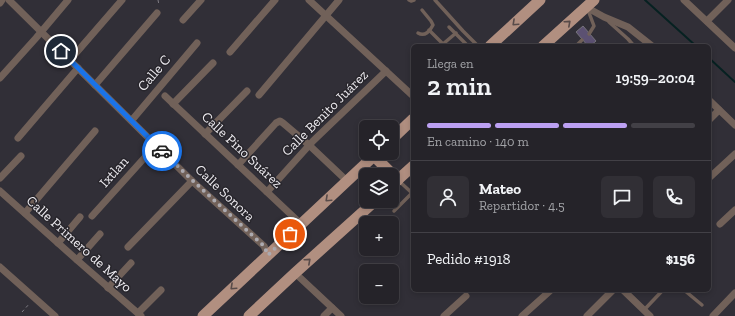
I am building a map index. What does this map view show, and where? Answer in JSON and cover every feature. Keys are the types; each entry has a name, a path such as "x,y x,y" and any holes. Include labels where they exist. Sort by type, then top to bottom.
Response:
{"main road":[{"path":"492,44 540,0"},
{"path":"545,44 586,2"},
{"path":"399,132 411,121"},
{"path":"203,316 370,160"},
{"path":"399,179 411,168"},
{"path":"249,316 367,208"}],"street":[{"name":"Calle Sonora","path":"10,0 192,180 264,246 268,255"},
{"path":"0,78 68,0"},
{"path":"70,60 122,0"},
{"path":"183,20 201,0"},
{"path":"230,52 276,0"},
{"path":"309,0 411,94"},
{"path":"259,95 339,0"},
{"path":"684,0 735,48"},
{"path":"706,21 728,0"},
{"path":"586,2 604,17 628,27 649,44"},
{"path":"95,85 157,13"},
{"name":"Calle C","path":"132,120 197,43"},
{"path":"173,104 213,63"},
{"path":"18,138 78,68"},
{"name":"Calle Benito Juárez","path":"267,192 309,145 386,71"},
{"path":"205,134 247,91"},
{"name":"Calle Pino Suárez","path":"165,96 301,224"},
{"path":"711,102 735,125"},
{"path":"711,118 719,110"},
{"path":"238,164 276,123 280,121 309,145 347,181"},
{"path":"25,213 96,131"},
{"name":"Ixtlan","path":"92,216 156,145"},
{"path":"711,176 735,154"},
{"path":"0,178 21,156"},
{"path":"128,247 192,180"},
{"name":"Calle Primero de Mayo","path":"0,191 139,315"},
{"path":"720,224 735,210"},
{"path":"58,243 80,217"},
{"path":"77,260 100,234"},
{"path":"108,288 131,263"},
{"path":"0,267 54,316"},
{"path":"295,273 341,316"},
{"path":"139,315 161,290"},
{"path":"522,316 548,292"},
{"path":"587,316 611,292"},
{"path":"625,292 650,316"},
{"path":"713,316 735,293"},
{"path":"444,316 466,296"},
{"path":"324,316 332,308"},
{"path":"637,316 644,310"}],"lane":[{"path":"409,0 414,0"},
{"path":"435,0 476,44"},
{"path":"586,2 594,24 594,28 589,34"},
{"path":"418,33 424,34 430,30 433,25 422,10"},
{"path":"604,17 632,44"},
{"path":"449,26 466,44"},
{"path":"430,30 443,44"},
{"path":"445,44 456,33"},
{"path":"578,44 582,40"},
{"path":"399,185 411,192"},
{"path":"394,211 411,194"},
{"path":"644,310 661,292"},
{"path":"686,292 702,305"}],"path":[{"path":"22,312 34,298"}],"building":[{"path":"583,26 596,41 592,44 586,44 576,32"}],"waterway":[{"path":"645,0 694,44"},
{"path":"711,60 735,82"}],"way so far":[{"path":"162,151 264,246 268,255 290,234"}],"route":[{"path":"61,51 162,151"}]}
